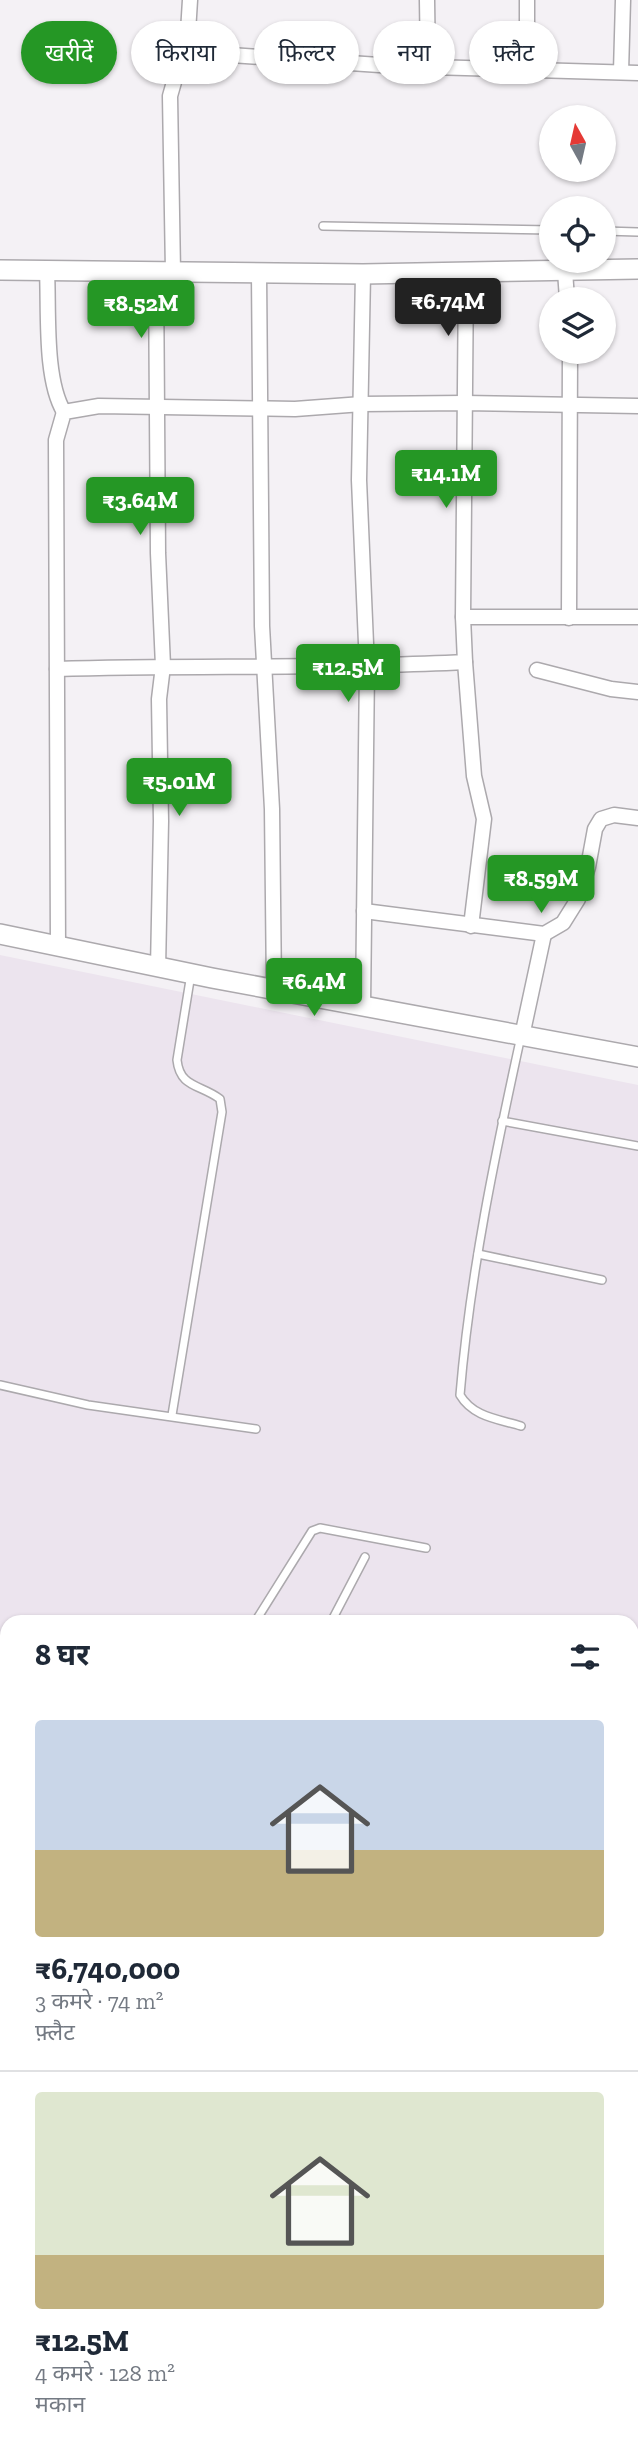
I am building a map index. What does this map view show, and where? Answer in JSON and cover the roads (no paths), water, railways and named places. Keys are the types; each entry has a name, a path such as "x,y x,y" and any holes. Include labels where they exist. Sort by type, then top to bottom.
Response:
{"street":[{"path":"189,21 190,0"},
{"path":"427,0 427,21"},
{"path":"527,0 527,21"},
{"path":"621,72 623,0"},
{"path":"240,56 373,63"},
{"path":"558,71 638,73"},
{"path":"158,968 161,821 159,699 163,666 158,541 159,407 170,96 173,84"},
{"path":"616,270 638,269"},
{"path":"0,270 259,274 539,271"},
{"path":"47,271 52,374 56,400 64,412 56,440 58,948"},
{"path":"466,272 463,617 474,776 484,820 471,926"},
{"path":"259,274 258,407 272,809 274,990"},
{"path":"363,274 359,480 367,667 363,1006"},
{"path":"569,364 569,618"},
{"path":"64,412 88,407 295,409 362,404 638,406"},
{"path":"463,617 638,617"},
{"path":"57,669 163,666 367,667 465,662"},
{"path":"537,670 611,689 638,692"},
{"path":"364,911 544,934 563,923 578,899 588,867 595,829 601,819 614,815 638,818"},
{"path":"0,934 158,968 638,1057"},
{"path":"522,1036 544,934"}],"lane":[{"path":"323,226 539,230"},
{"path":"616,231 638,232"},
{"path":"172,1415 222,1120 220,1099 205,1088 184,1081 178,1072 177,1060 191,974"},
{"path":"521,1426 477,1413 466,1405 460,1395 466,1320 502,1121 522,1036"},
{"path":"502,1121 638,1146"},
{"path":"478,1254 603,1280"},
{"path":"0,1385 88,1405 256,1429"},
{"path":"258,1615 312,1531 320,1528 426,1548"},
{"path":"335,1615 365,1557"}]}
